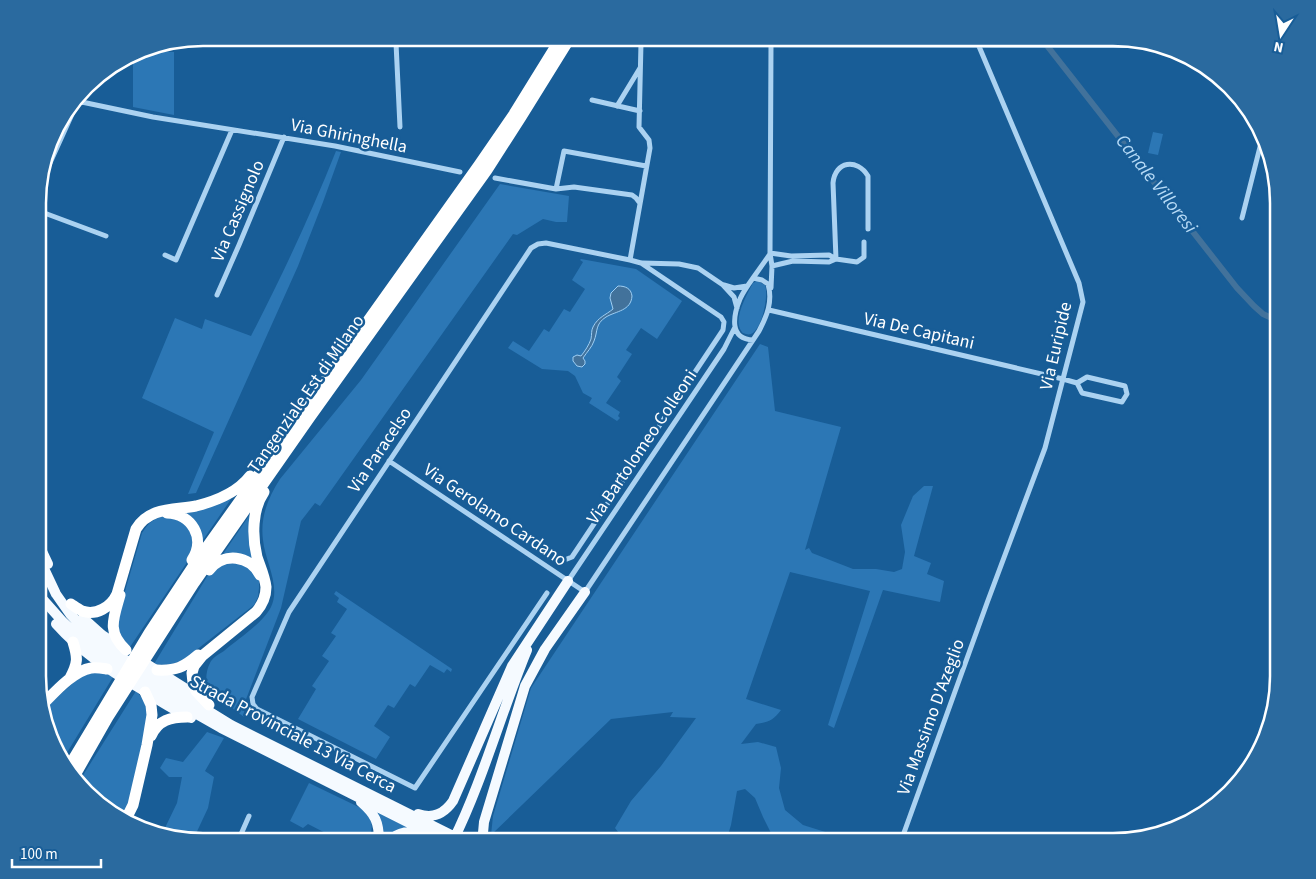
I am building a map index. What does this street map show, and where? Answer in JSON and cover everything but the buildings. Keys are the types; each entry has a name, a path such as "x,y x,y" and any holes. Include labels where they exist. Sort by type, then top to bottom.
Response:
{"highway":[{"name":"Tangenziale Est di Milano","path":"551,63 558,46"},
{"name":"Tangenziale Est di Milano","path":"141,656 194,583 286,444 514,114 564,46"},
{"name":"Tangenziale Est di Milano","path":"73,762 87,744 141,656 194,564 286,444"},
{"path":"71,604 83,611 92,612 100,611 114,600 134,534 144,519 155,512 201,504 224,496 244,482 270,450 286,444"},
{"path":"209,705 195,689 192,678 193,669 196,662 202,656 253,615 263,601 266,586 255,545 254,528 259,499 275,474 286,444"},
{"path":"126,650 115,638 112,622 138,535 148,520 167,513 179,515 186,519 194,528 197,540 195,554 176,584 174,596"},
{"path":"157,670 172,670 191,661 254,610 260,600 262,591 262,581 255,567 245,561 234,558 216,562 204,578 194,583"},
{"path":"70,680 77,662 73,642"},
{"path":"49,699 70,680 88,668 98,667 107,669"},
{"path":"128,814 133,805 147,745 152,712 145,692"},
{"path":"147,745 153,731 159,724 170,718 188,717"},
{"path":"69,756 72,752 87,744"},
{"path":"79,771 84,764 87,744"}],"main road":[{"path":"46,559 60,588 71,604 92,627 269,743"},
{"name":"Strada Provinciale 13 Via Cerca","path":"46,573 62,604 75,620 94,637 149,675 232,725 446,833"},
{"path":"393,806 430,817 442,813 452,803 514,661 568,581"},
{"path":"483,833 484,822 525,686 545,649 585,592"},
{"name":"Strada Provinciale 13 Via Cerca","path":"46,602 72,630 95,650 170,699 210,722 428,833"},
{"path":"46,611 73,642 107,669 188,717 250,742"},
{"path":"457,833 483,770 534,633"},
{"path":"508,702 528,667 545,649"},
{"path":"351,793 369,809 378,825 378,833"},
{"path":"407,833 423,833"}],"street":[{"path":"396,46 400,127"},
{"path":"630,260 650,148 649,140 639,127 641,46"},
{"path":"770,292 772,266 770,253 771,46"},
{"name":"Via Euripide","path":"979,46 1079,283 1083,302 1045,448 987,602"},
{"path":"617,106 641,67"},
{"path":"592,100 640,111"},
{"name":"Via Ghiringhella","path":"83,102 145,115 335,146 460,172"},
{"path":"57,147 64,130"},
{"path":"165,255 176,260 232,130"},
{"name":"Via Cassignolo","path":"217,295 284,138"},
{"path":"1242,218 1260,148"},
{"path":"556,189 564,151 646,166"},
{"path":"836,259 833,175 842,166 853,165 859,167 868,176 868,230"},
{"path":"495,178 556,189 587,188 632,196 639,202"},
{"path":"46,214 106,236"},
{"path":"770,253 791,256 829,254 836,259 857,262 864,257 864,242"},
{"name":"Via Paracelso","path":"547,593 415,788 257,709 253,704 252,697 289,612 531,248 538,244 546,243 641,263 721,317 724,322"},
{"name":"Via Bartolomeo Colleoni","path":"568,581 724,349 735,327 740,299 770,253"},
{"path":"772,266 793,261 829,262 836,259"},
{"path":"641,263 688,265 698,268 723,285 734,297 737,308"},
{"path":"753,278 768,284 770,292"},
{"path":"723,285 734,288 747,286"},
{"name":"Via Bartolomeo Colleoni","path":"585,592 762,326 769,310 770,292"},
{"name":"Via De Capitani","path":"769,310 1077,383"},
{"name":"Via Bartolomeo Colleoni","path":"567,558 572,557 723,330 724,322"},
{"path":"735,327 736,333 739,336 746,340 753,340"},
{"path":"1087,377 1125,386 1127,394 1122,402 1090,395 1082,393 1077,383 1087,377"},
{"name":"Via Gerolamo Cardano","path":"390,461 585,592"},
{"name":"Via Massimo D'Azeglio","path":"904,832 987,602"},
{"path":"242,833 249,816"}],"shaded area":[{"path":"163,52 174,52 174,115 133,107 133,63"},
{"path":"1153,132 1163,134 1158,155 1148,153"},
{"path":"336,151 341,152 298,266 196,493 188,494 214,432 142,398 175,318 202,329 205,319 251,336 296,245"},
{"path":"500,184 569,196 567,222 543,219 517,235 513,234 320,506 315,503 301,521 281,608 245,702 244,717 208,690 206,683 207,673 212,659 256,625 267,613 274,599 272,574 264,548 262,532 266,508 272,493 280,479 361,380"},
{"path":"581,259 636,269 682,301 657,339 641,328 626,350 632,354 617,377 621,381 606,403 620,412 618,416 620,418 617,421 589,403 592,398 583,393 575,376 568,371 542,369 508,348 513,341 529,351 544,329 549,332 564,309 570,312 585,289 572,280 583,262"},
{"path":"757,281 765,285 764,312 755,331 747,334 743,333 739,328 738,321 748,293 753,283"},
{"path":"618,286 629,289 632,296 629,305 600,322 593,343 583,358 585,364 582,367 577,366 573,361 573,357 581,356 587,348 595,324 613,309 610,298 611,293"},
{"path":"760,344 768,347 775,411 841,427 805,550 809,548 812,553 853,569 876,569 894,572 902,569 905,552 901,525 913,496 924,486 933,486 914,556 931,563 927,574 944,581 940,602 883,590 834,728 828,725 870,591 790,572 746,699 781,710 770,720 756,724 741,744 758,742 776,747 781,768 779,788 785,810 803,825 826,832 771,832 755,798 745,789 737,791 729,832 618,833 615,828 631,801 661,766 696,718 670,717 673,712 611,719 491,833 493,816 531,688"},
{"path":"231,499 203,540 183,512"},
{"path":"253,510 252,559 227,553 223,554"},
{"path":"166,516 186,523 193,537 192,555 130,647 118,635 118,615 142,533 152,521"},
{"path":"228,561 247,565 259,579 258,597 254,605 186,658 171,664 154,664 208,575"},
{"path":"336,591 452,669 451,672 447,669 444,673 430,665 415,687 410,684 394,708 388,705 374,726 390,737 376,759 298,719 316,689 312,686 329,661 322,656 336,636 331,633 347,609 337,602 339,598 334,594"},
{"path":"92,671 104,672 113,677 67,753 58,736 50,704 82,675"},
{"path":"136,691 145,701 148,718 128,805 124,811 100,794 83,776"},
{"path":"207,732 224,738 205,771 214,777 208,808 197,832 165,827 177,803 182,777 169,777 160,768 166,758 183,762"},
{"path":"309,783 367,811 372,827 370,833 325,833 308,824 303,828 290,821"},
{"path":"374,809 413,829 405,833 379,833"}],"waterway":[{"name":"Canale Villoresi","path":"1047,46 1237,288 1254,306 1269,317"}]}
